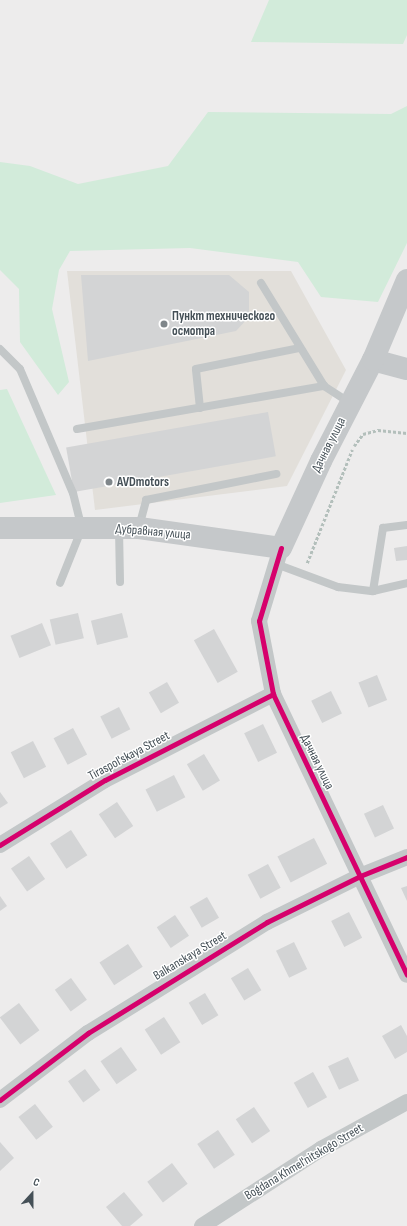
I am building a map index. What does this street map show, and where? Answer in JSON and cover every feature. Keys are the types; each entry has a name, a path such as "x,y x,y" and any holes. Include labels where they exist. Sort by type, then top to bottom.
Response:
{"main road":[{"name":"Дачная улица","path":"278,556 373,360 405,289"},
{"path":"373,360 407,368"},
{"name":"Дубравная улица","path":"0,528 129,528 278,556"}],"street":[{"name":"Дачная улица","path":"278,556 259,621 273,694 407,975"},
{"name":"Tiraspol'skaya Street","path":"0,845 105,780 273,694"},
{"name":"Balkanskaya Street","path":"0,1100 88,1033 174,978 267,922 360,876 407,857"},
{"name":"Bogdana Khmel'nitskogo Street","path":"202,1226 321,1149 407,1102"}],"lane":[{"path":"261,283 299,348 324,386 351,403"},
{"path":"200,408 196,369 299,348"},
{"path":"0,349 20,369 73,494 82,528 60,583"},
{"path":"77,429 324,386"},
{"path":"120,582 129,528 146,500 276,474"},
{"path":"373,591 383,528 407,525"},
{"path":"278,556 303,574 338,587 373,591 407,583"}],"path":[{"path":"303,574 353,447 363,434 378,430 407,433"}],"shaded area":[{"path":"67,271 291,271 346,370 287,486 95,510"}],"green space":[{"path":"269,0 407,0 407,35 403,44 251,42"},
{"path":"407,106 407,243 378,302 321,297 298,262 190,248 70,251 59,270 52,309 69,382 58,395 20,342 19,289 0,270 0,162 30,166 78,184 168,166 208,112 391,114"},
{"path":"7,389 56,495 0,503 0,390"}],"building":[{"name":"Пункт технического осмотра","path":"81,275 229,275 249,292 249,317 236,331 88,361"},
{"path":"268,412 276,456 74,492 66,448"},
{"path":"407,546 407,560 396,561 394,548"},
{"path":"78,613 84,638 56,645 50,620"},
{"path":"122,613 128,637 97,645 91,621"},
{"path":"42,623 51,645 19,658 10,636"},
{"path":"214,629 238,672 218,683 194,640"},
{"path":"377,675 387,700 369,708 358,682"},
{"path":"167,682 179,703 161,713 149,692"},
{"path":"331,691 342,713 322,723 311,701"},
{"path":"119,707 130,729 112,739 100,717"},
{"path":"263,724 277,753 258,762 244,733"},
{"path":"73,728 87,754 68,765 54,738"},
{"path":"33,741 46,767 24,778 11,752"},
{"path":"204,754 220,781 203,791 187,764"},
{"path":"174,775 185,797 157,812 145,790"},
{"path":"0,792 8,803 0,808"},
{"path":"117,802 133,826 115,838 99,814"},
{"path":"383,805 394,829 375,837 364,814"},
{"path":"71,830 87,855 66,869 50,844"},
{"path":"314,838 327,864 291,882 277,857"},
{"path":"29,856 45,879 27,892 11,869"},
{"path":"268,864 281,888 260,899 248,875"},
{"path":"407,886 407,901 401,888"},
{"path":"0,896 7,906 0,911"},
{"path":"207,897 219,918 202,928 190,907"},
{"path":"349,912 362,938 344,947 331,921"},
{"path":"175,915 189,936 171,948 157,927"},
{"path":"294,942 307,969 289,978 276,951"},
{"path":"128,944 143,967 114,985 99,963"},
{"path":"248,968 261,990 244,1001 231,978"},
{"path":"71,978 87,1000 71,1012 55,990"},
{"path":"205,993 218,1015 202,1025 189,1003"},
{"path":"19,1003 39,1030 20,1045 0,1018"},
{"path":"164,1017 180,1042 161,1055 145,1030"},
{"path":"401,1025 407,1036 407,1052 395,1059 382,1036"},
{"path":"121,1047 137,1070 117,1084 101,1061"},
{"path":"348,1057 359,1081 339,1090 328,1066"},
{"path":"85,1069 100,1090 83,1102 68,1081"},
{"path":"313,1072 327,1097 308,1108 294,1083"},
{"path":"35,1104 53,1127 36,1140 18,1117"},
{"path":"254,1107 270,1131 252,1143 236,1119"},
{"path":"218,1130 235,1155 214,1169 197,1144"},
{"path":"0,1142 14,1158 0,1171"},
{"path":"172,1163 188,1184 163,1202 147,1182"},
{"path":"124,1192 143,1215 130,1226 122,1226 106,1207"}],"cycle path":[{"path":"281,548 259,621 273,694 407,975"},
{"path":"0,845 105,780 273,694"},
{"path":"0,1100 88,1033 267,922 360,876 407,857"}],"place":[{"name":"Пункт технического осмотра","path":"164,324"},
{"name":"AVDmotors","path":"109,482"}]}
